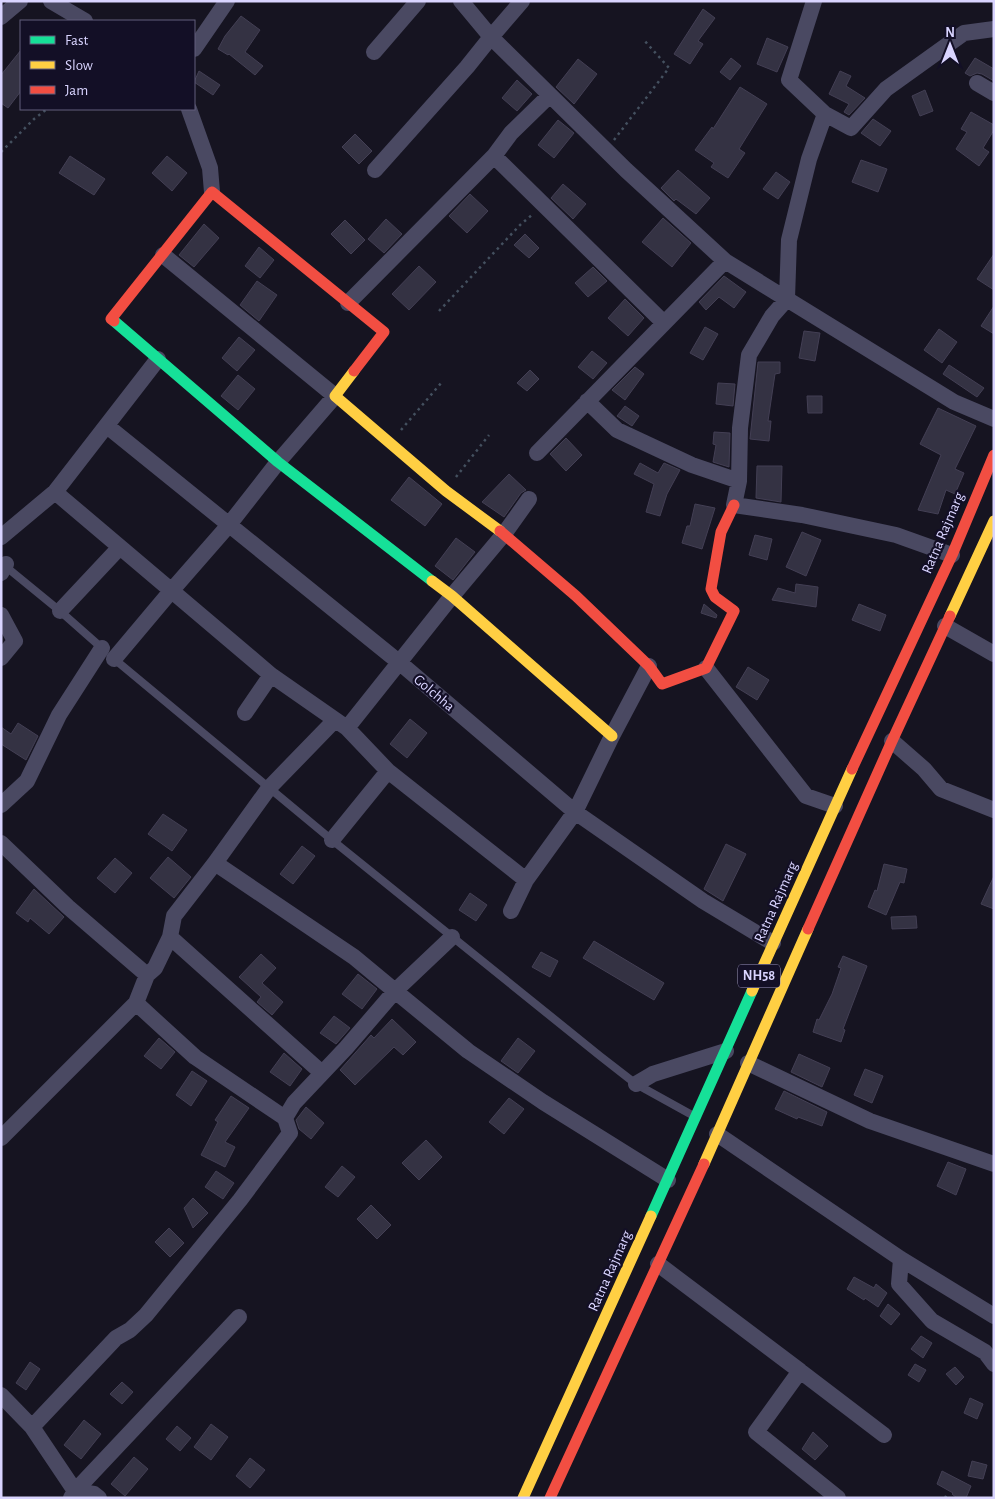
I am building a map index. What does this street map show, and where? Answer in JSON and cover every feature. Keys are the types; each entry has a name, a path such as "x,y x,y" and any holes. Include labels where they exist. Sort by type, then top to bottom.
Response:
{"main road":[{"path":"612,736 452,596 278,462 111,319 164,255 212,192 384,332 335,396 446,490 504,534 576,596 649,666 662,684 706,668 734,610 715,597 711,589 721,532 734,505"},
{"name":"Ratna Rajmarg","path":"523,1498 696,1118 835,806 952,555 994,454"},
{"name":"NH58","path":"550,1498 717,1134 892,741 994,521"}],"street":[{"path":"1,17 20,1"},
{"path":"51,1 83,20"},
{"path":"195,48 226,1"},
{"path":"374,52 418,1"},
{"path":"460,1 491,37 605,151 725,260 954,402 994,419"},
{"path":"375,170 467,67 522,1"},
{"path":"814,1 789,80 825,114 851,128 886,89 964,33 994,29"},
{"path":"977,83 994,93"},
{"path":"348,303 494,156 511,133 550,95"},
{"path":"189,110 210,168 212,192"},
{"path":"825,114 809,159 789,240 787,300 772,316 749,355 740,428 739,481 734,505 802,515 896,535 952,555"},
{"path":"494,156 664,323"},
{"path":"1,805 27,782 58,714 108,654 172,590 228,526 278,462 335,396 164,255"},
{"path":"536,453 725,260"},
{"path":"1,537 55,492 158,360"},
{"path":"588,401 617,430 692,465 739,481"},
{"name":"Golchha","path":"107,426 228,526 400,663 575,812 703,901 773,943"},
{"path":"55,492 271,675 341,724 388,771 526,880"},
{"path":"1,1138 136,1003 147,975 154,968 170,936 174,916 269,788 341,724 400,663 452,596 504,534 529,498"},
{"path":"60,611 120,547"},
{"path":"1,615 15,641 1,658"},
{"path":"945,626 994,654"},
{"path":"511,911 526,880 575,812 649,666"},
{"path":"706,668 806,796 835,806"},
{"path":"245,713 271,675"},
{"path":"892,741 924,769 941,790 994,810"},
{"path":"332,840 388,771"},
{"path":"1,843 68,907 147,975"},
{"path":"215,863 354,957 468,1051 543,1102 668,1180"},
{"path":"170,936 322,1073"},
{"path":"285,1118 294,1103 395,991 452,937"},
{"path":"32,1427 116,1338 130,1330 146,1315 240,1200 290,1133 285,1118 195,1056 136,1003"},
{"path":"636,1084 653,1074 726,1051"},
{"path":"748,1063 870,1121 994,1164"},
{"path":"717,1134 901,1259 994,1316"},
{"path":"901,1259 899,1284 932,1321 984,1352 994,1364"},
{"path":"658,1264 884,1434"},
{"path":"73,1494 239,1317"},
{"path":"800,1371 756,1432 838,1498"},
{"path":"1,1395 32,1427 73,1494"},
{"path":"73,1494 94,1494 99,1498"}],"lane":[{"path":"3,567 60,611 108,654 332,840 636,1084 696,1118"}],"path":[{"path":"605,151 669,68 643,39"},
{"path":"1,152 46,110"},
{"path":"439,311 520,225 544,205"},
{"path":"390,443 442,382"},
{"path":"446,490 489,435"},
{"path":"945,1498 947,1494"}],"building":[{"path":"703,9 715,18 698,41 703,44 690,64 674,54"},
{"path":"241,16 260,30 245,52 263,66 255,75 229,54 218,49 225,36"},
{"path":"767,38 788,47 777,72 757,64"},
{"path":"20,51 20,92 8,108 1,103 1,75"},
{"path":"731,58 741,66 730,80 720,72"},
{"path":"975,58 994,69 994,81 982,74 977,73 970,76 965,73"},
{"path":"578,59 597,74 574,104 556,87"},
{"path":"199,71 220,85 213,95 195,83"},
{"path":"840,71 851,76 846,86 865,98 849,115 844,112 849,104 829,94"},
{"path":"517,80 532,94 517,111 502,98"},
{"path":"740,87 767,104 739,149 745,153 728,178 711,167 714,163 695,150 712,127 713,129"},
{"path":"925,90 933,111 920,116 912,96"},
{"path":"971,112 994,125 994,130 983,148 989,152 979,166 956,149 967,132 961,129"},
{"path":"873,119 891,131 880,146 861,133"},
{"path":"558,120 574,133 554,158 538,145"},
{"path":"355,134 372,151 359,164 342,147"},
{"path":"70,156 105,179 94,195 59,173"},
{"path":"167,156 187,173 172,191 152,173"},
{"path":"861,160 887,169 878,192 852,182"},
{"path":"678,170 710,198 696,214 676,199 674,201 661,188"},
{"path":"776,172 790,182 778,199 763,189"},
{"path":"563,184 586,204 573,219 551,198"},
{"path":"470,194 488,211 467,233 449,216"},
{"path":"663,218 691,243 672,267 642,242"},
{"path":"386,219 402,234 384,253 368,239"},
{"path":"345,220 365,240 351,254 331,234"},
{"path":"204,224 219,238 194,267 179,255"},
{"path":"525,234 539,248 529,258 514,245"},
{"path":"259,247 274,260 260,278 245,266"},
{"path":"994,254 994,290 977,279"},
{"path":"419,266 436,282 409,310 392,294"},
{"path":"593,267 607,281 588,297 575,283"},
{"path":"724,276 746,292 734,308 719,297 706,310 699,302"},
{"path":"257,281 277,295 259,321 240,305"},
{"path":"625,299 644,318 628,336 608,318"},
{"path":"994,306 994,334 981,326"},
{"path":"705,327 718,334 703,360 690,353"},
{"path":"939,329 957,342 942,363 924,350"},
{"path":"804,331 820,333 815,361 799,358"},
{"path":"239,337 255,350 237,371 222,358"},
{"path":"592,351 607,363 593,379 578,367"},
{"path":"758,362 780,362 780,373 775,374 768,421 771,421 769,441 750,439"},
{"path":"949,365 984,388 977,397 943,374"},
{"path":"635,367 644,374 625,400 612,390"},
{"path":"530,370 539,379 527,391 517,383"},
{"path":"238,375 255,389 238,410 221,396"},
{"path":"718,383 735,384 733,406 716,404"},
{"path":"807,396 822,396 822,413 808,413"},
{"path":"625,406 639,416 632,426 617,416"},
{"path":"938,408 976,426 955,469 964,473 955,494 946,490 938,514 918,510 941,455 920,444"},
{"path":"714,432 730,433 729,467 713,462 716,445 713,444"},
{"path":"566,438 582,455 566,471 550,454"},
{"path":"640,463 658,473 664,463 680,470 667,494 660,516 646,512 654,484 634,474"},
{"path":"757,466 782,466 781,502 756,498"},
{"path":"509,474 526,490 521,493 504,517 482,502"},
{"path":"409,477 442,504 425,526 391,500"},
{"path":"695,504 715,508 702,549 682,543 687,526 690,526"},
{"path":"802,532 821,540 806,576 786,567"},
{"path":"755,535 772,539 767,560 749,555"},
{"path":"456,538 475,552 453,580 435,566"},
{"path":"796,584 818,587 816,607 772,600 778,588 795,593"},
{"path":"704,604 717,615 716,618 701,613"},
{"path":"859,604 886,615 880,631 852,620"},
{"path":"748,667 769,680 757,700 736,687"},
{"path":"410,719 427,733 407,758 390,744"},
{"path":"18,723 38,736 26,760 1,744 1,727 11,734"},
{"path":"163,814 187,830 172,851 148,834"},
{"path":"726,844 746,854 723,901 704,889"},
{"path":"302,846 315,856 293,884 280,874"},
{"path":"168,857 191,877 174,898 150,878"},
{"path":"115,858 132,873 115,893 97,878"},
{"path":"884,864 907,869 904,883 900,882 886,915 868,907 875,890 877,891"},
{"path":"994,876 994,909 981,904"},
{"path":"34,889 64,917 49,934 30,918 28,922 16,913"},
{"path":"470,893 487,905 476,921 459,910"},
{"path":"916,916 917,928 892,929 891,917"},
{"path":"594,941 664,983 654,1000 583,958"},
{"path":"541,952 558,961 550,977 532,967"},
{"path":"261,954 276,968 262,983 283,1002 272,1015 257,1002 261,997 239,977"},
{"path":"843,956 867,966 843,1029 845,1030 841,1042 813,1032 817,1019 819,1020 832,994 841,968 838,967"},
{"path":"358,974 377,989 362,1009 342,994"},
{"path":"334,1016 350,1028 336,1044 320,1033"},
{"path":"392,1019 416,1042 403,1055 394,1047 355,1085 340,1070 371,1035 374,1038"},
{"path":"159,1038 175,1052 161,1069 144,1056"},
{"path":"518,1038 535,1051 518,1073 501,1061"},
{"path":"284,1053 302,1069 290,1086 270,1072"},
{"path":"799,1054 830,1068 822,1087 791,1072"},
{"path":"865,1069 883,1076 872,1103 854,1095"},
{"path":"192,1071 207,1081 191,1106 176,1095"},
{"path":"784,1091 827,1112 822,1126 798,1117 797,1119 775,1109"},
{"path":"231,1096 249,1108 225,1142 235,1147 225,1167 201,1155 218,1122 215,1120"},
{"path":"509,1098 524,1109 504,1134 489,1122"},
{"path":"306,1107 324,1123 311,1139 299,1129 296,1120"},
{"path":"426,1140 442,1157 419,1180 402,1163"},
{"path":"948,1162 966,1169 956,1195 937,1186"},
{"path":"342,1166 355,1177 338,1197 325,1187"},
{"path":"216,1171 234,1183 223,1199 205,1187"},
{"path":"193,1198 208,1213 193,1228 184,1208"},
{"path":"371,1205 391,1225 377,1239 357,1219"},
{"path":"169,1228 184,1243 170,1257 155,1242"},
{"path":"854,1277 874,1288 876,1284 887,1293 878,1307 847,1289"},
{"path":"888,1304 900,1314 891,1325 880,1316"},
{"path":"921,1336 932,1343 923,1358 911,1349"},
{"path":"30,1362 40,1369 26,1390 16,1383"},
{"path":"915,1364 926,1370 919,1382 908,1375"},
{"path":"955,1367 964,1377 956,1385 946,1374"},
{"path":"122,1382 133,1392 122,1404 110,1394"},
{"path":"970,1398 983,1404 977,1419 964,1413"},
{"path":"84,1420 101,1434 81,1459 64,1445"},
{"path":"211,1424 228,1437 211,1460 194,1447"},
{"path":"177,1426 191,1438 180,1451 166,1439"},
{"path":"813,1432 828,1446 815,1460 802,1449"},
{"path":"134,1457 148,1469 125,1496 111,1484"},
{"path":"250,1458 265,1470 250,1488 236,1476"},
{"path":"972,1461 987,1465 983,1479 968,1476"},
{"path":"942,1471 971,1486 966,1498 957,1498 953,1493 937,1484"}],"traffic: fast":[{"path":"114,321 278,462 432,581"},
{"path":"651,1216 752,991"}],"traffic: slow":[{"path":"354,371 335,396 446,491 500,531"},
{"path":"950,616 994,521"},
{"path":"432,581 452,596 612,736"},
{"path":"752,991 852,769"},
{"path":"704,1164 808,929"},
{"path":"523,1498 651,1216"}],"traffic: jam":[{"path":"114,321 111,319 212,192 384,332 354,371"},
{"path":"852,769 952,555 994,455"},
{"path":"500,531 576,596 649,666 662,684 706,668 734,611 715,597 711,589 721,532 734,505"},
{"path":"808,929 950,616"},
{"path":"550,1498 704,1164"}]}
